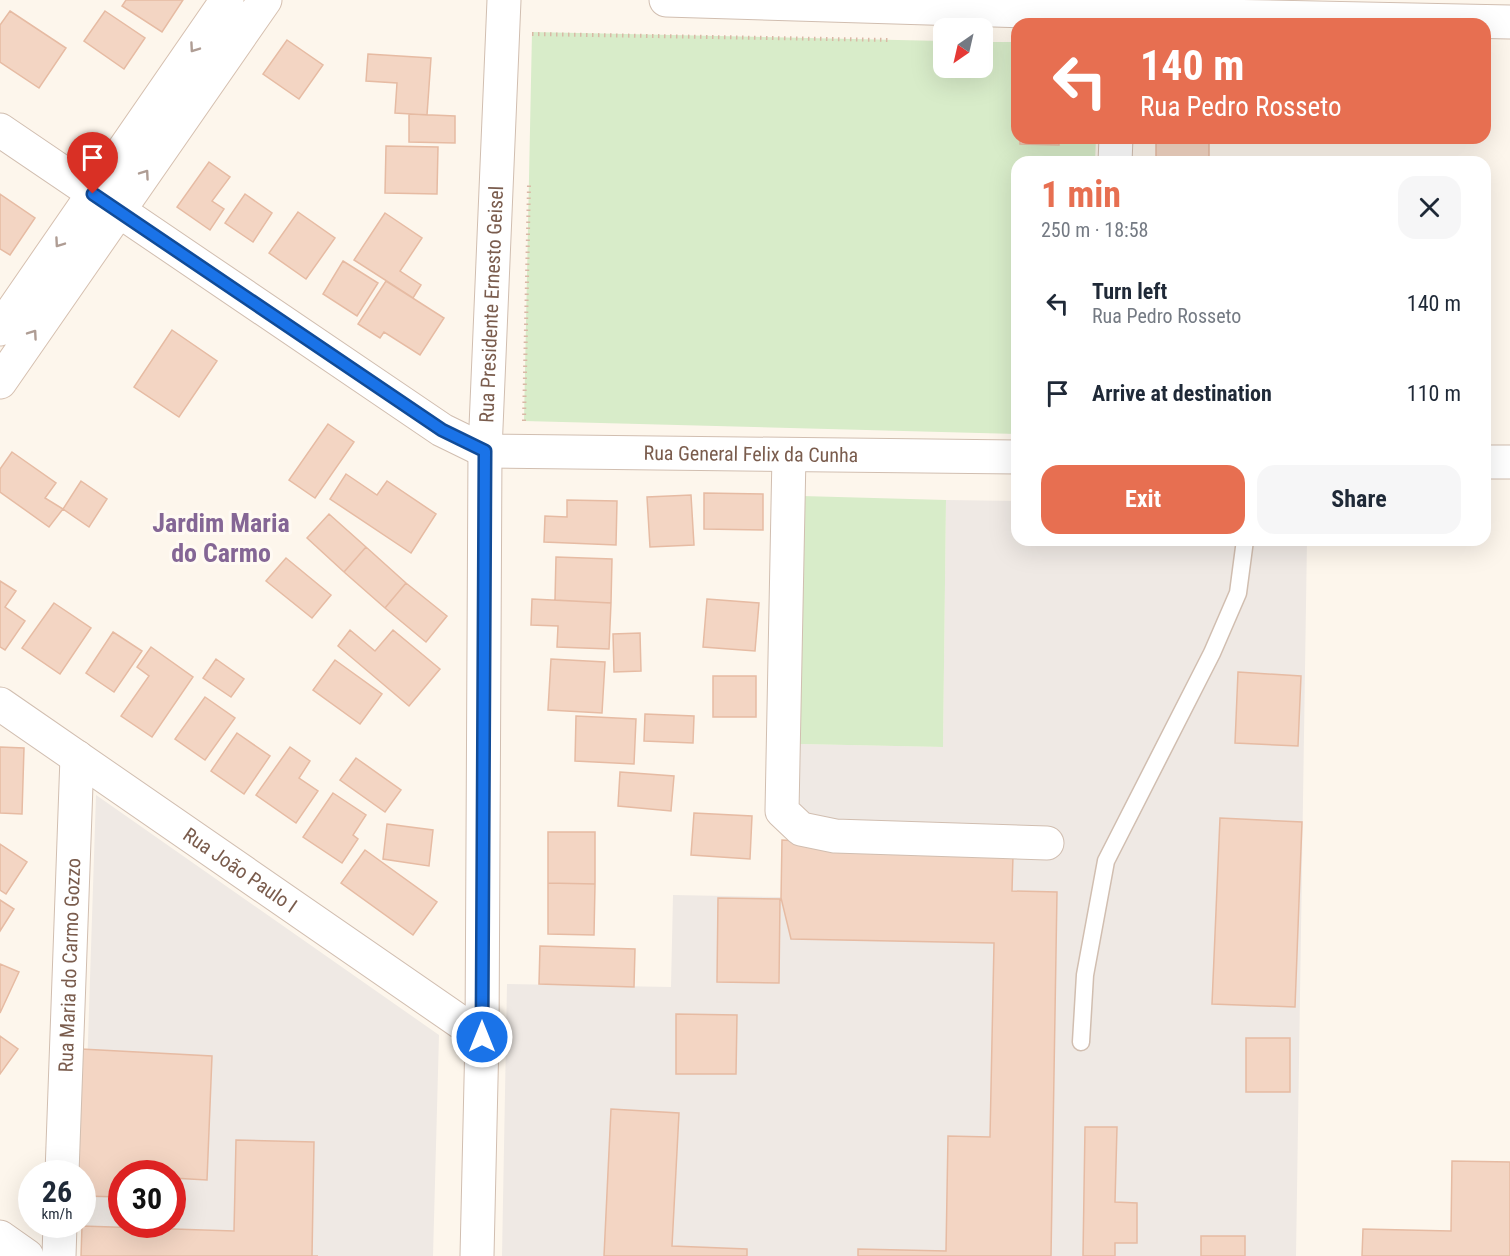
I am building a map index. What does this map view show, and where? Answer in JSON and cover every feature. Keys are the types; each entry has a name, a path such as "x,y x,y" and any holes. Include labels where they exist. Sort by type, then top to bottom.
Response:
{"street":[{"path":"0,382 227,0"},
{"path":"0,329 106,202 265,0"},
{"name":"Rua Presidente Ernesto Geisel","path":"477,1256 482,1037 485,451 504,0"},
{"path":"666,0 1337,18"},
{"path":"1491,22 1510,22"},
{"path":"0,130 442,430 485,451"},
{"name":"Rua General Felix da Cunha","path":"485,451 1011,457"},
{"path":"789,454 782,811 801,830 835,836 1047,843"},
{"path":"1491,462 1510,462"},
{"name":"Rua João Paulo I","path":"0,704 482,1037"},
{"name":"Rua Maria do Carmo Gozzo","path":"62,1160 77,757"},
{"path":"0,1237 27,1256"},
{"path":"59,1256 60,1238"}],"lane":[{"path":"1081,1042 1085,975 1106,861 1212,653 1238,593 1244,546"}],"path":[{"path":"532,44 532,32 897,40"},
{"path":"529,174 524,421 536,422"}],"shaded area":[{"path":"946,500 1011,501 1011,546 1307,546 1296,1256 502,1256 507,984 671,987 673,895 781,897 782,840 799,839 800,744 943,747"},
{"path":"96,795 439,1035 433,1256 81,1256 82,1238 96,1238 96,1160 84,1160"}],"green space":[{"path":"532,32 933,41 933,78 993,78 993,42 1011,42 1011,144 1096,144 1095,156 1011,156 1011,434 524,421"},
{"path":"802,496 946,500 943,747 800,744"}],"building":[{"path":"126,0 183,0 162,32 122,6"},
{"path":"10,11 66,48 39,88 0,62 0,25"},
{"path":"105,11 145,38 124,69 84,41"},
{"path":"287,40 323,65 299,99 263,74"},
{"path":"368,54 431,58 427,115 395,113 397,83 366,81"},
{"path":"409,114 455,116 455,143 409,142"},
{"path":"1156,144 1209,144 1209,156 1156,156"},
{"path":"386,146 438,147 437,194 385,193"},
{"path":"209,162 230,177 212,201 224,209 210,230 177,207"},
{"path":"0,194 35,218 10,255 0,249"},
{"path":"245,194 272,213 253,242 225,223"},
{"path":"298,212 335,238 306,279 269,253"},
{"path":"385,213 422,238 400,271 421,285 413,298 354,260"},
{"path":"343,261 378,283 357,316 323,294"},
{"path":"386,281 444,318 420,355 384,332 380,338 358,324"},
{"path":"172,330 217,361 179,417 134,387"},
{"path":"328,424 354,442 315,498 289,480"},
{"path":"12,452 56,483 45,498 63,509 49,527 0,492 0,469"},
{"path":"346,474 377,495 387,481 436,514 411,553 330,499"},
{"path":"81,481 107,499 89,527 63,509"},
{"path":"704,493 763,494 763,530 704,529"},
{"path":"691,495 694,545 650,547 647,497"},
{"path":"567,500 617,501 616,545 544,542 545,516 567,517"},
{"path":"329,514 366,547 344,572 307,538"},
{"path":"366,547 406,583 385,608 344,572"},
{"path":"556,557 612,559 611,603 555,600"},
{"path":"286,558 331,595 312,618 266,581"},
{"path":"0,581 16,591 5,607 25,621 5,650 0,647"},
{"path":"406,583 447,616 426,642 385,608"},
{"path":"532,599 611,603 609,649 557,647 558,626 531,625"},
{"path":"707,599 759,603 755,651 703,647"},
{"path":"54,603 91,628 60,674 22,648"},
{"path":"350,630 375,651 393,630 440,669 409,706 338,646"},
{"path":"113,632 142,651 114,692 86,673"},
{"path":"640,633 641,671 614,672 613,634"},
{"path":"151,647 193,677 152,737 121,716 149,676 137,667"},
{"path":"216,659 244,679 231,697 203,678"},
{"path":"551,659 605,662 602,713 548,710"},
{"path":"335,660 382,694 360,724 313,690"},
{"path":"1238,672 1301,676 1298,746 1235,743"},
{"path":"713,676 756,676 756,717 713,717"},
{"path":"205,697 235,718 205,760 175,739"},
{"path":"645,714 694,716 693,743 644,741"},
{"path":"576,716 636,719 634,764 575,761"},
{"path":"237,733 270,756 244,794 211,771"},
{"path":"0,747 24,748 22,814 0,813"},
{"path":"290,747 310,761 299,778 318,791 296,823 256,795"},
{"path":"356,758 401,790 385,812 340,780"},
{"path":"620,772 674,776 671,811 618,806"},
{"path":"333,793 366,815 353,835 358,839 342,863 303,837"},
{"path":"694,813 752,816 750,859 691,855"},
{"path":"1220,818 1302,822 1295,1007 1212,1004"},
{"path":"387,824 433,830 429,866 383,859"},
{"path":"548,832 595,832 595,884 548,883"},
{"path":"782,840 1013,855 1012,891 1057,892 1051,1256 858,1256 858,1249 946,1251 948,1136 990,1137 994,943 791,939 781,898"},
{"path":"0,844 27,862 6,894 0,890"},
{"path":"365,850 437,902 413,935 341,883"},
{"path":"548,883 595,884 594,935 548,934"},
{"path":"718,898 780,899 779,983 717,982"},
{"path":"0,900 14,909 0,931"},
{"path":"540,946 635,949 634,987 539,984"},
{"path":"0,964 19,972 0,1013"},
{"path":"676,1014 737,1015 736,1074 676,1074"},
{"path":"0,1036 18,1049 0,1074"},
{"path":"1246,1038 1290,1038 1290,1092 1246,1092"},
{"path":"81,1049 212,1056 207,1180 186,1179 186,1160 108,1160 108,1197 96,1196 96,1160 76,1160"},
{"path":"611,1109 679,1113 672,1246 747,1249 747,1256 604,1256"},
{"path":"1085,1127 1117,1127 1115,1202 1137,1203 1137,1243 1115,1243 1115,1256 1083,1256"},
{"path":"236,1140 314,1142 312,1256 81,1256 82,1238 96,1238 96,1226 108,1227 108,1238 186,1238 186,1229 234,1231"},
{"path":"1452,1161 1510,1162 1510,1256 1362,1256 1363,1229 1451,1231"},
{"path":"1201,1236 1245,1236 1245,1256 1201,1256"}],"district":[{"name":"Jardim Maria do Carmo","path":"221,538"}],"route":[{"path":"93,194 442,430 485,451 482,1037"}]}
